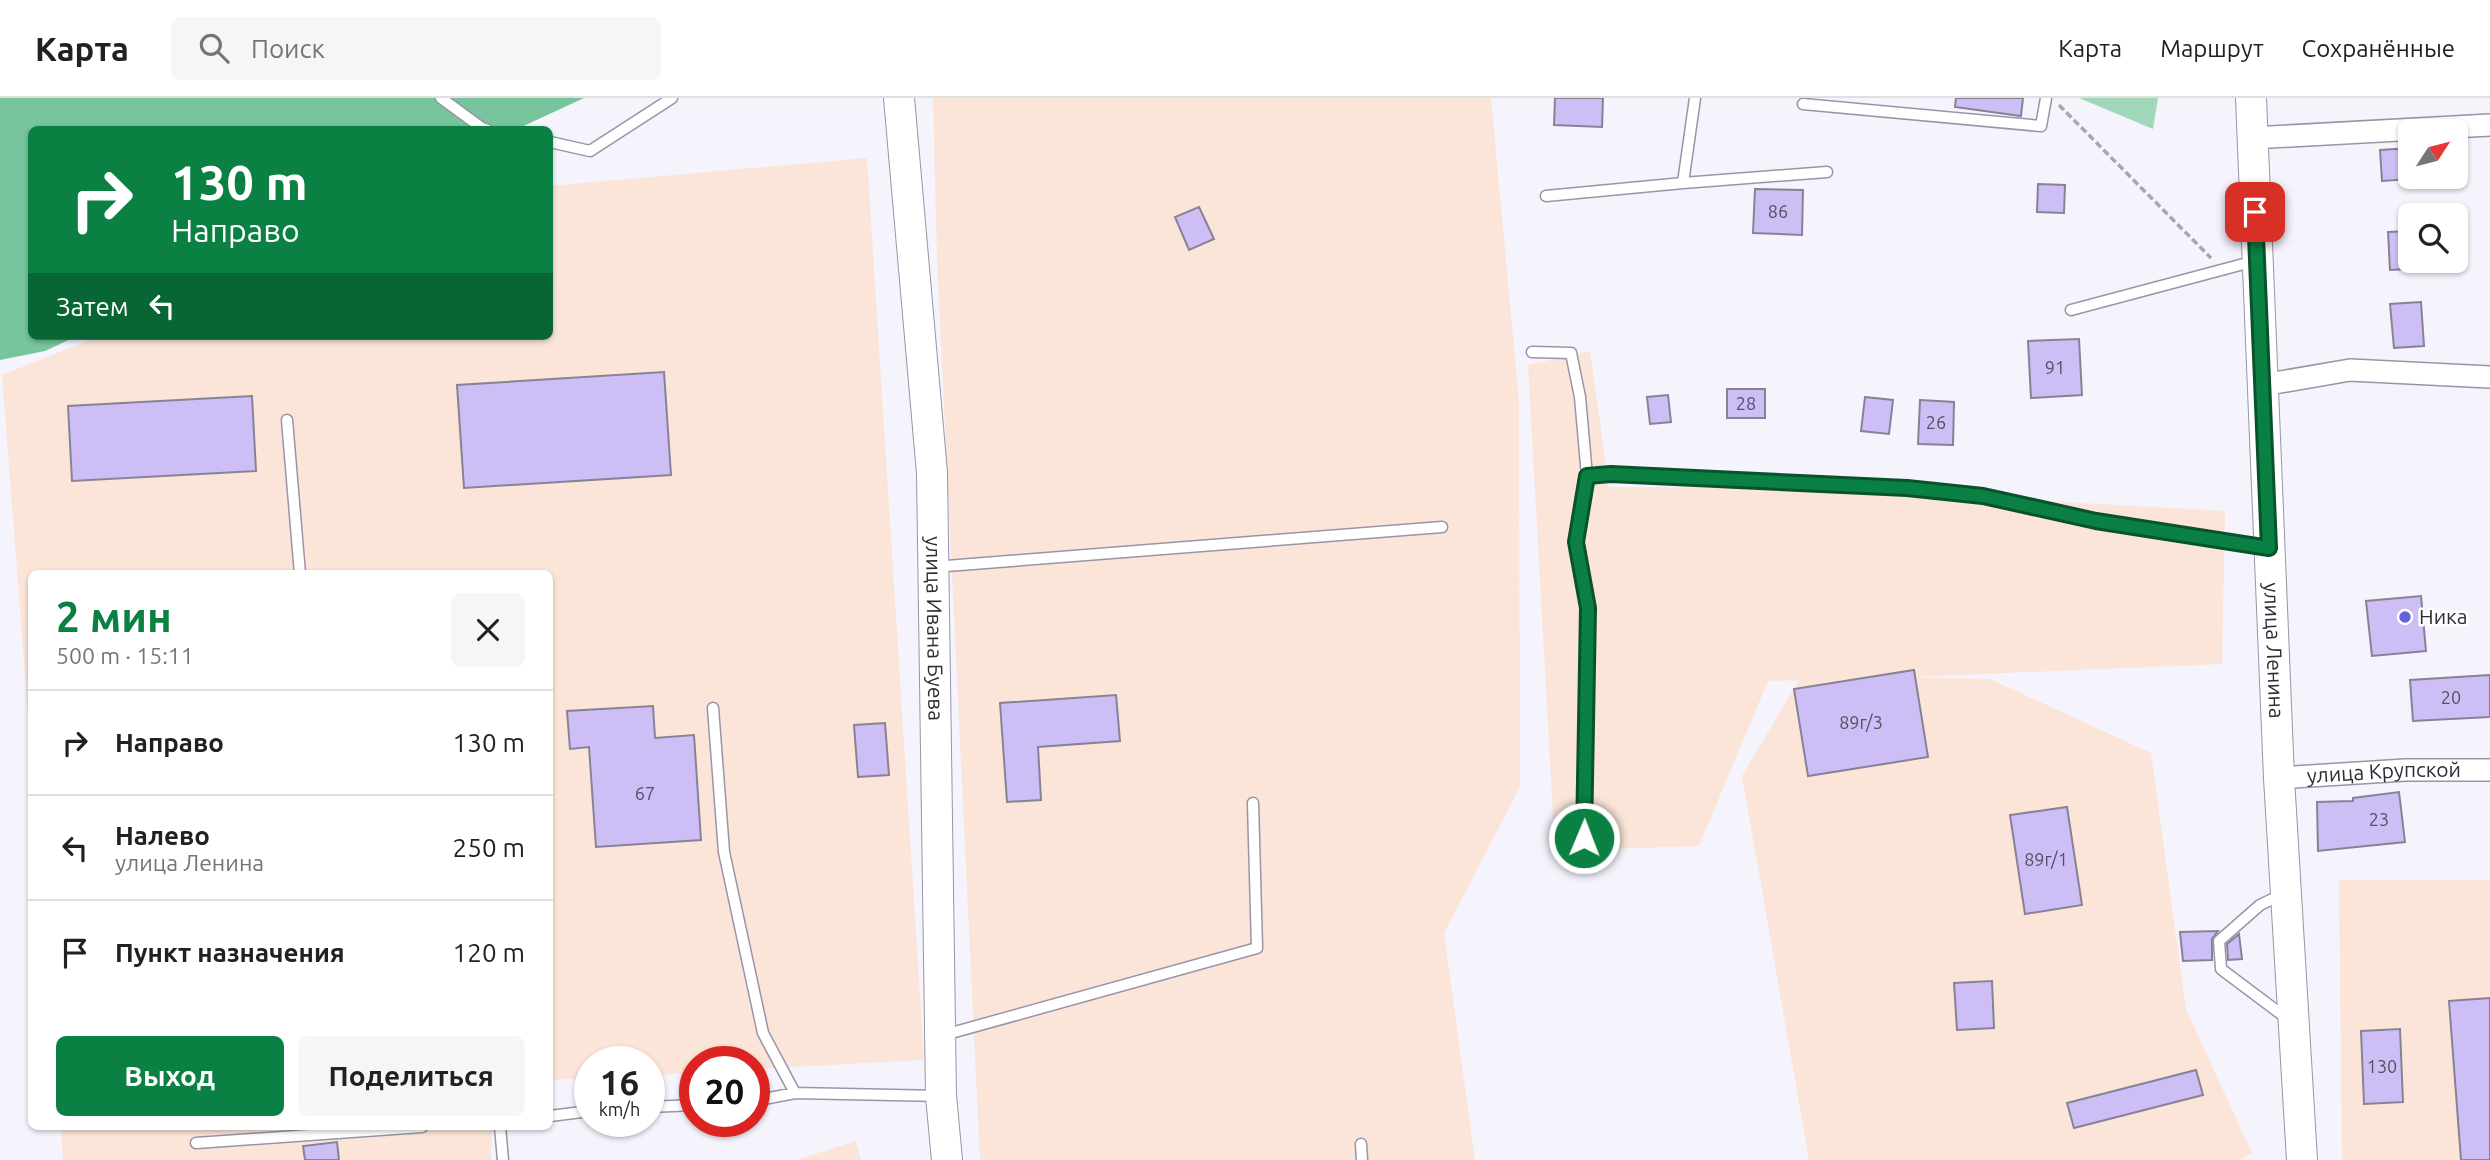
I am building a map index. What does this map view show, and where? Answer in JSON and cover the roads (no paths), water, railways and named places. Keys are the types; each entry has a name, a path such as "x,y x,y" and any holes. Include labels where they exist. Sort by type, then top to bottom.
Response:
{"main road":[{"name":"улица Ивана Буева","path":"899,98 932,473 941,1096 947,1160"},
{"name":"улица Ленина","path":"2251,98 2279,778 2302,1160"}],"street":[{"path":"2252,138 2490,125"},
{"path":"2263,385 2350,370 2490,377"},
{"name":"улица Крупской","path":"2279,778 2405,770 2490,770"}],"lane":[{"path":"440,98 482,126"},
{"path":"553,143 590,151 672,98"},
{"path":"1683,183 1695,98"},
{"path":"1803,104 2041,126 2046,98"},
{"path":"1546,196 1827,172"},
{"path":"2071,310 2257,260"},
{"path":"1532,352 1571,353 1580,397 1587,476 1576,542 1588,608 1584,838"},
{"path":"287,420 300,570"},
{"path":"1587,476 1611,474 1783,481 1970,494 2096,521 2269,548"},
{"path":"934,567 1442,527"},
{"path":"713,708 724,852 763,1033 795,1094"},
{"path":"941,1035 1257,948 1253,803"},
{"path":"2286,892 2260,905 2219,941 2221,969 2294,1024"},
{"path":"770,1098 795,1094 941,1096"},
{"path":"553,1116 574,1113"},
{"path":"196,1143 348,1130"},
{"path":"500,1130 503,1160"},
{"path":"1361,1144 1362,1160"}],"place":[{"name":"Ника","path":"2405,617"}]}
